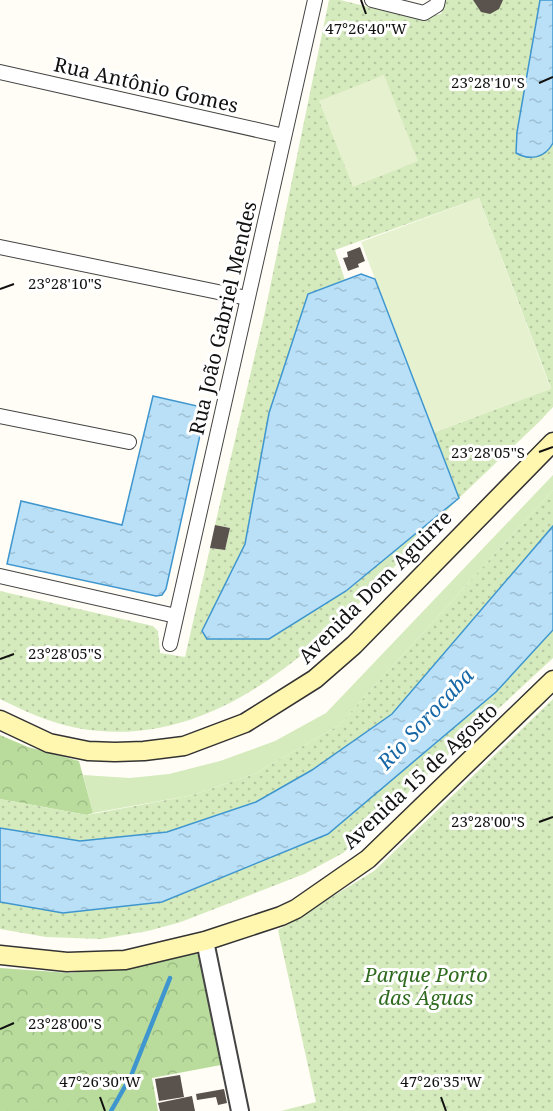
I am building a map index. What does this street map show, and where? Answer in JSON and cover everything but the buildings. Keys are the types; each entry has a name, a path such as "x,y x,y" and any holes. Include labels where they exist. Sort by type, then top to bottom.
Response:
{"main road":[{"name":"Avenida Dom Aguirre","path":"0,720 49,743 88,752 144,751 184,746 245,723 315,679 354,645 553,442"},
{"name":"Avenida 15 de Agosto","path":"0,955 67,962 125,960 205,941 296,909 368,859 553,680"}],"street":[{"name":"Rua João Gabriel Mendes","path":"170,644 315,0"},
{"path":"372,0 424,13 437,2"},
{"name":"Rua Antônio Gomes","path":"0,72 284,136"},
{"path":"0,247 248,298"},
{"path":"0,416 129,442"},
{"path":"0,576 176,616"},
{"path":"205,941 240,1111"}],"green space":[{"path":"329,0 340,0 418,19 441,14 446,0 553,0 553,407 459,498 433,433 551,388 479,198 335,250 345,280 308,294 269,413 245,544 202,631 269,639 346,591 458,499 337,625 291,663 243,696 191,719 136,731 77,728 38,716 0,699 0,591 153,626 158,631 160,653 185,657 210,548 225,550 230,528 215,525 265,312"},
{"path":"384,75 418,161 353,187 319,101"},
{"path":"479,198 551,389 433,433 361,242"},
{"path":"553,475 553,490 338,726 254,774 193,795 93,813 83,775 130,778 169,774 220,761 275,741 326,713"},
{"path":"553,490 553,658 343,853 304,874 181,922 148,931 101,939 46,937 0,929 0,799 87,815 193,795 254,774 338,726"},
{"name":"Parque Porto das Águas","path":"553,699 553,1111 281,1111 316,1102 278,930 374,871"},
{"path":"0,735 28,747 79,761 93,813 87,815 0,799"},
{"path":"191,949 200,957 221,1065 152,1078 158,1111 0,1111 0,968 71,973 125,965"}],"water":[{"path":"540,0 553,0 553,143 541,155 527,157 516,153 517,132"},
{"path":"361,274 375,279 459,498 346,591 269,639 207,639 202,631 245,544 269,413 308,294"},
{"path":"153,396 206,408 166,589 162,595 156,596 7,564 21,501 122,525"},
{"name":"Rio Sorocaba","path":"553,526 553,630 496,692 328,834 162,902 63,913 0,902 0,828 80,841 167,832 256,802 312,770 392,714"}],"waterway":[{"path":"111,1111 131,1076 170,978"}]}
